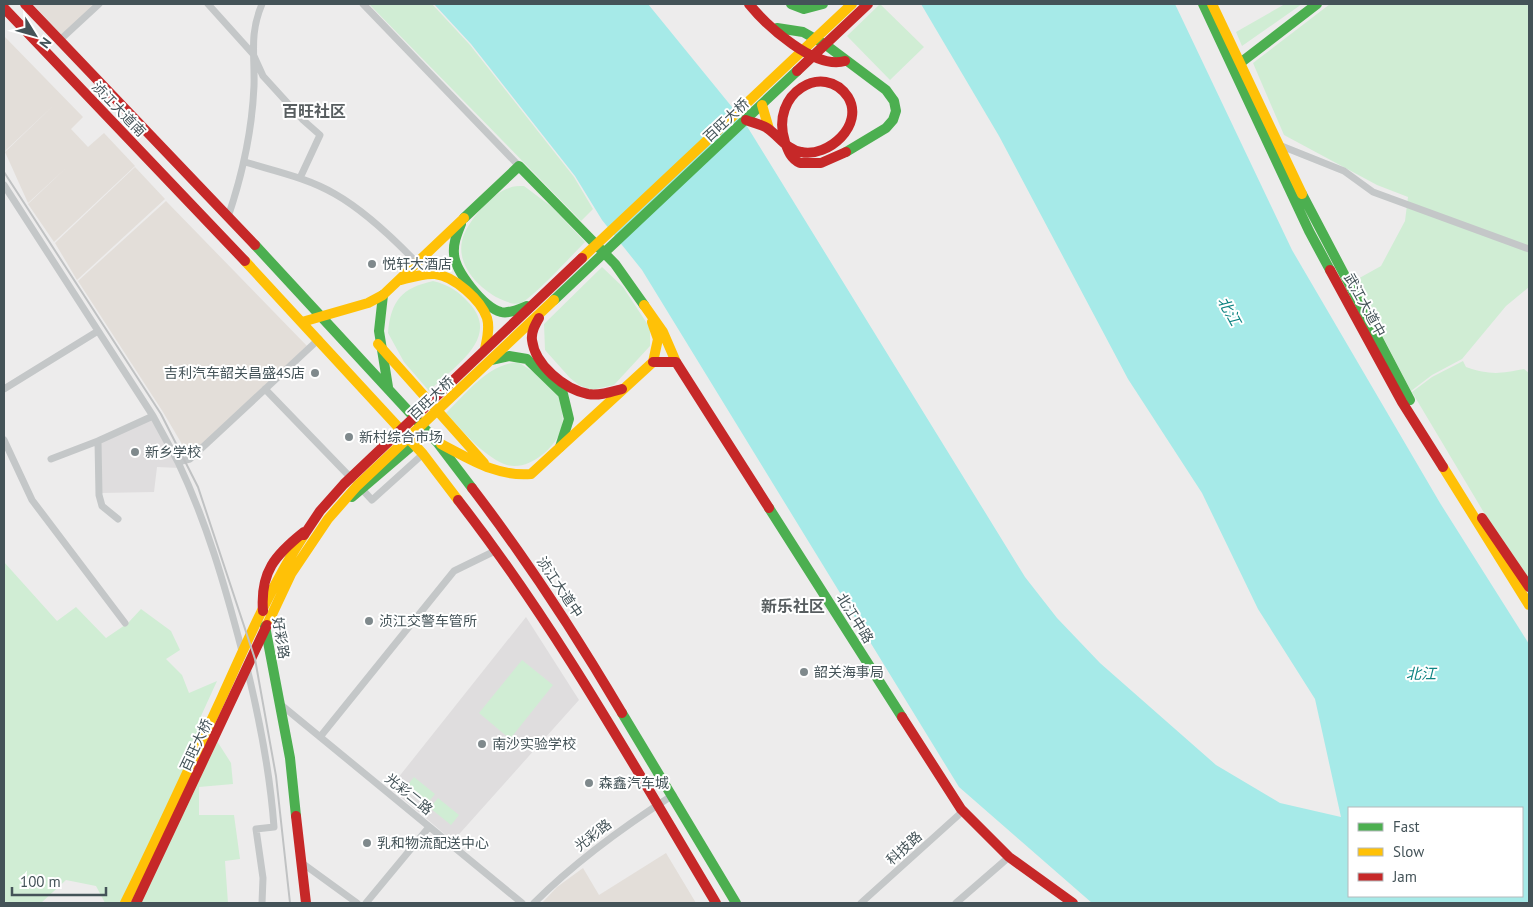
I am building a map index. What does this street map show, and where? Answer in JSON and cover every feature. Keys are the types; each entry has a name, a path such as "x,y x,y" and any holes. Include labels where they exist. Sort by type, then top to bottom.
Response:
{"main road":[{"name":"浈江大道南","path":"25,4 321,315"},
{"path":"749,4 777,28 820,60 836,64 845,61"},
{"path":"791,4 804,9 820,5"},
{"name":"百旺大桥","path":"125,903 153,848 257,619 288,560 320,511 344,484 485,349 852,4"},
{"name":"百旺大桥","path":"136,903 292,574 328,519 357,486 868,4"},
{"name":"武江大道中","path":"1203,4 1279,144 1318,227 1408,397 1480,514 1529,586"},
{"name":"武江大道中","path":"1212,4 1235,62 1309,230 1398,394 1529,605"},
{"path":"1235,62 1310,4"},
{"path":"1235,62 1317,4"},
{"name":"浈江大道南","path":"4,8 302,322"},
{"path":"746,120 769,129 783,144 805,153 827,149 836,144 849,127 851,109 840,89 827,83 801,87 787,101 781,116 782,136 787,150 796,162 804,165 823,162 872,141 888,129 892,121 895,109 894,99 886,90 845,61 826,44 804,32 777,28"},
{"path":"762,105 769,129"},
{"path":"437,442 486,466 507,473 531,474 654,362 658,339 645,307 616,264 519,166 383,295 368,303 302,322 423,454 497,550 564,651 716,903"},
{"path":"214,229 228,217"},
{"path":"465,217 456,234 452,251 457,278 486,315 489,326 485,349"},
{"path":"397,282 428,274 444,275 457,278 499,311 514,311 533,304"},
{"path":"383,295 378,318 378,344 389,388"},
{"name":"北江中路","path":"645,307 663,332 676,362 910,732 963,811 1009,856 1073,903"},
{"path":"542,312 532,335 535,350 540,360 574,390 589,394 608,393 626,387"},
{"name":"浈江大道中","path":"321,315 437,442 514,543 578,640 673,794 736,903"},
{"path":"330,351 343,339"},
{"path":"378,344 486,466"},
{"path":"492,360 517,356 535,365 566,399 569,419 560,448"},
{"path":"654,362 676,362"},
{"name":"好彩路","path":"306,903 290,758 261,599 262,584 266,572 290,543 362,489 414,444"}],"street":[{"path":"60,40 99,4"},
{"path":"208,4 253,54 263,76 303,120 320,135 300,178"},
{"path":"228,217 245,162 253,95 252,36 262,4"},
{"path":"363,4 519,166"},
{"path":"1279,144 1344,171 1374,192 1529,249"},
{"path":"245,162 300,178 335,194 380,228 417,263"},
{"path":"4,185 153,416 178,462 222,574 261,724 270,779 274,827 256,828 263,878 262,903"},
{"path":"4,389 98,331"},
{"path":"178,462 190,459 319,339"},
{"path":"265,389 372,500 423,454"},
{"path":"52,459 153,416"},
{"path":"4,440 32,500 125,622"},
{"path":"98,441 99,495 102,506 118,518"},
{"path":"320,737 454,571 497,550"},
{"name":"光彩二路","path":"280,704 522,903"},
{"name":"光彩路","path":"534,903 596,847 645,811 673,794"},
{"name":"科技路","path":"862,903 963,811"},
{"path":"366,903 429,827"},
{"path":"956,903 1009,856"},
{"path":"302,863 357,903"}],"shaded area":[{"path":"33,4 97,4 62,36"},
{"path":"4,36 83,117 71,129 88,147 104,133 135,166 54,242 28,204 66,168 28,203 5,152 55,104 5,151"},
{"path":"135,167 165,199 77,280 55,243"},
{"path":"166,201 307,346 189,456 163,412 78,281"},
{"name":"新乡学校","path":"153,417 180,468 157,467 154,492 101,493 100,441"},
{"name":"南沙实验学校","path":"526,617 579,700 453,841 390,788"},
{"path":"666,853 696,903 542,903 557,887 583,868 599,895"}],"green space":[{"path":"369,4 432,4 470,45 574,177 593,209 581,221"},
{"path":"880,4 924,47 890,80 847,36"},
{"path":"1285,4 1302,4 1242,46 1236,32"},
{"path":"1330,4 1529,4 1529,287 1506,306 1462,359 1432,375 1411,391 1354,281 1381,266 1405,221 1408,197 1377,185 1284,135 1253,63"},
{"path":"524,186 552,207 585,242 535,293 521,303 515,304 496,297 476,281 466,266 461,250 464,234 468,226 487,202 502,191 512,187"},
{"path":"602,267 623,287 650,328 650,346 614,385 591,390 579,385 570,378 545,350 544,324"},
{"path":"433,281 449,287 469,303 478,316 480,328 477,340 470,351 461,362 429,391 404,362 388,333 392,312 400,297 413,287"},
{"path":"1463,361 1466,367 1481,371 1501,373 1524,369 1529,373 1529,579 1483,511 1412,392 1432,377"},
{"path":"518,362 535,373 562,399 563,418 561,430 557,438 546,452 530,462 512,466 496,460 473,442 446,413 470,388 487,374 507,364"},
{"path":"4,562 57,621 76,607 106,638 128,623 141,609 171,631 180,650 166,659 182,675 189,693 217,681 201,716 231,763 233,784 199,787 199,815 234,815 240,859 225,861 228,903 105,903 96,886 66,880 41,903 4,903"},
{"path":"522,660 553,685 510,739 479,713"},
{"path":"414,777 435,794 427,804 406,787"},
{"path":"438,798 459,815 451,825 430,808"}],"water":[{"name":"北江","path":"434,4 648,4 745,123 1025,577 1057,618 1100,663 1216,765 1280,803 1341,817 1315,699 1258,609 1202,493 1128,379 999,136 921,4 1175,4 1292,250 1440,503 1529,644 1529,903 1092,903 959,787 642,270 602,220 575,176 471,44"}],"railway":[{"path":"4,172 161,414 198,487 255,659 276,776 290,903"}],"traffic: fast":[{"path":"791,4 804,9 823,4"},
{"path":"1203,4 1309,231 1330,270"},
{"path":"1235,67 1317,4"},
{"path":"777,28 803,32 826,45 886,90 894,101 896,111 893,120 886,128 846,152"},
{"path":"554,300 797,71"},
{"path":"464,218 519,166 615,264 644,305"},
{"path":"1302,194 1410,400"},
{"path":"461,224 455,242 454,254 459,270 471,288 486,303 501,312 511,312 527,306"},
{"path":"255,245 437,442 472,488"},
{"path":"383,295 379,331 388,387"},
{"path":"492,360 509,356 527,359 563,394 569,419 560,447"},
{"path":"352,497 414,444"},
{"path":"769,508 902,717"},
{"path":"265,626 290,758 296,816"},
{"path":"622,713 736,903"}],"traffic: slow":[{"path":"582,258 852,4"},
{"path":"1212,4 1302,194"},
{"path":"762,105 769,129"},
{"path":"302,322 368,303 383,295 464,218"},
{"path":"245,261 423,454 458,500"},
{"path":"401,280 435,274 450,279 466,290 479,304 487,318 488,330 485,349"},
{"path":"267,625 291,574 328,519 357,486 554,300"},
{"path":"644,305 663,332 676,362"},
{"path":"441,444 495,470 507,473 531,474 653,362 658,339 652,322"},
{"path":"378,344 484,463"},
{"path":"1443,467 1529,605"},
{"path":"125,903 260,614 304,535"}],"traffic: jam":[{"path":"25,4 255,245"},
{"path":"749,4 779,34 806,53 833,62 845,61"},
{"path":"797,71 868,4"},
{"path":"4,8 245,261"},
{"path":"746,120 767,128 771,131 783,142 787,146 796,151 811,153 822,150 832,145 841,137 848,128 852,118 852,108 848,97 838,87 826,82 813,82 802,88 792,97 785,109 782,125 785,142 786,145 787,149 792,157 800,163 821,163 846,152"},
{"path":"304,535 320,511 344,484 582,258"},
{"path":"1330,270 1402,402 1443,467"},
{"path":"539,318 532,337 534,349 545,367 552,374 570,387 588,394 601,394 622,389"},
{"path":"653,362 676,362 769,508"},
{"path":"472,488 550,598 622,713"},
{"path":"458,500 494,548 561,647 716,903"},
{"path":"1482,518 1529,587"},
{"path":"263,611 264,585 267,575 277,557 304,532"},
{"path":"136,903 267,625"},
{"path":"902,717 961,809 1009,857 1073,903"},
{"path":"296,816 306,903"}],"place":[{"name":"悦轩大酒店","path":"372,264"},
{"name":"吉利汽车韶关昌盛4S店","path":"315,373"},
{"name":"新村综合市场","path":"349,437"},
{"name":"新乡学校","path":"135,452"},
{"name":"浈江交警车管所","path":"369,621"},
{"name":"韶关海事局","path":"804,672"},
{"name":"南沙实验学校","path":"482,744"},
{"name":"森鑫汽车城","path":"589,783"},
{"name":"乳和物流配送中心","path":"367,843"}],"district":[{"name":"百旺社区","path":"314,111"},
{"name":"新乐社区","path":"793,606"}]}
